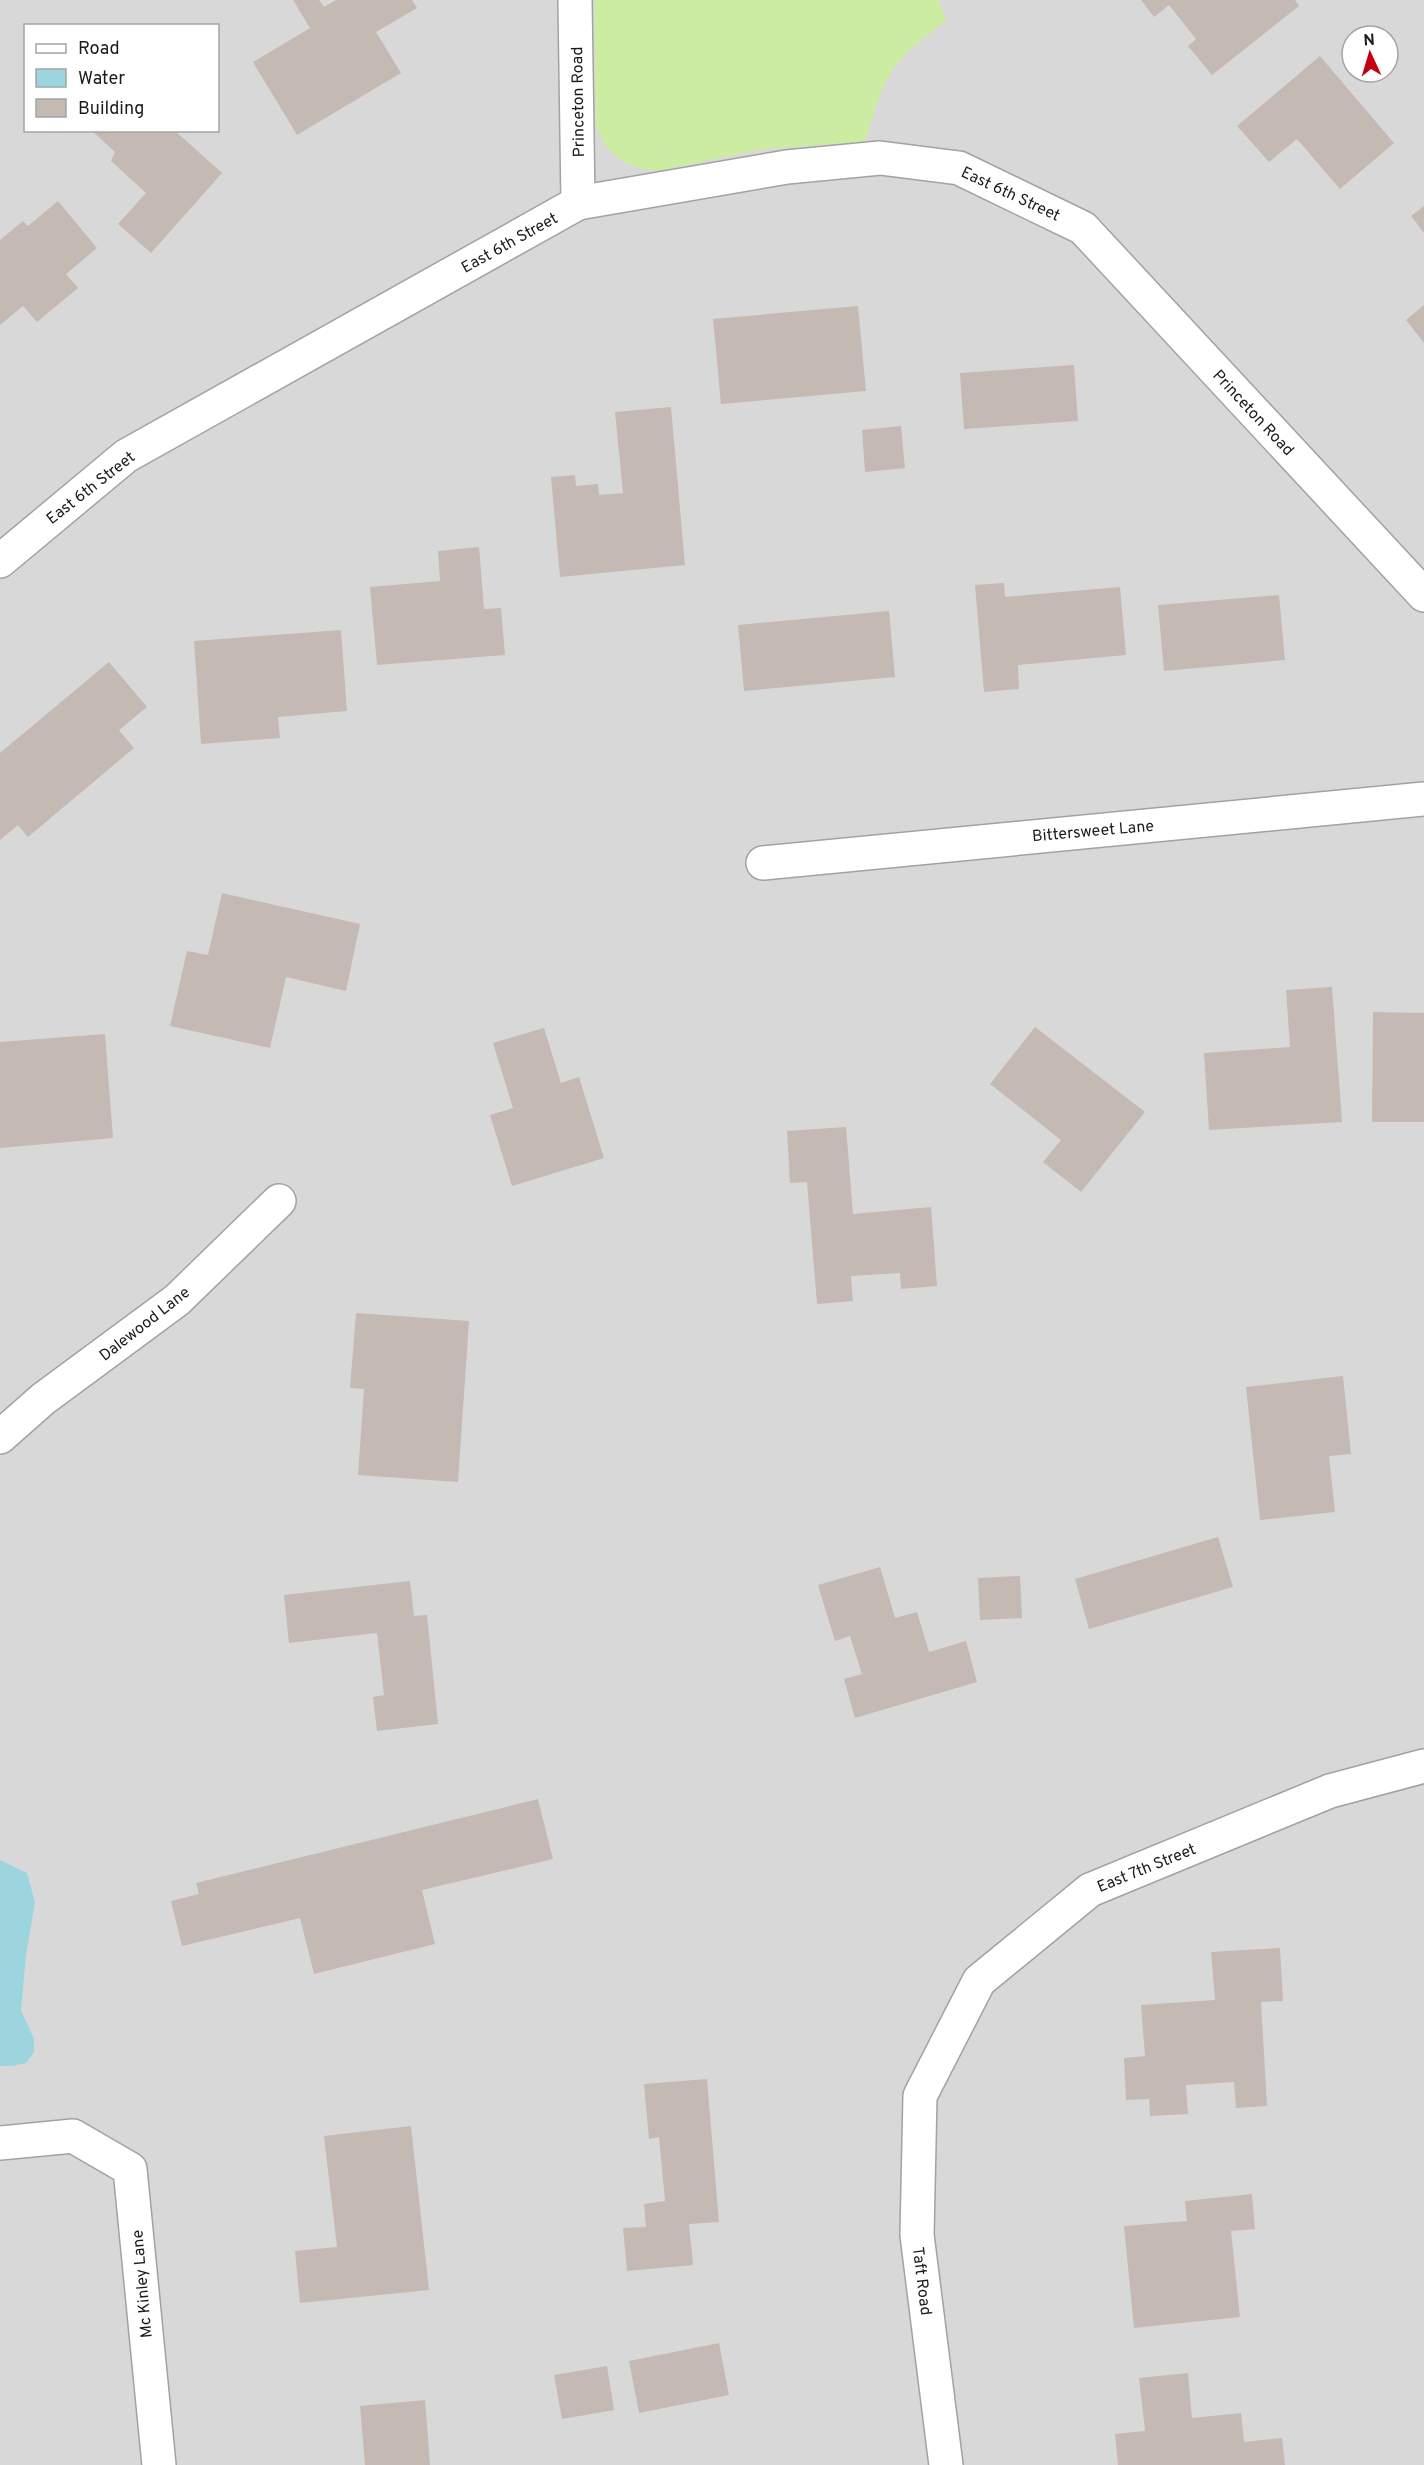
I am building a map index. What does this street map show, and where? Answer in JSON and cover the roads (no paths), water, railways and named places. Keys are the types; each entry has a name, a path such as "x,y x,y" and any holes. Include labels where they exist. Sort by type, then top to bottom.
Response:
{"street":[{"name":"Princeton Road","path":"575,0 578,203"},
{"name":"East 6th Street","path":"0,561 126,456 578,203 787,167 880,158 959,168 1083,228"},
{"name":"Princeton Road","path":"1083,228 1424,595"},
{"name":"Bittersweet Lane","path":"763,863 1424,799"},
{"name":"Dalewood Lane","path":"0,1437 43,1399 177,1300 279,1200"},
{"name":"East 7th Street","path":"920,2096 979,1981 1090,1890 1330,1791 1424,1766"},
{"name":"Taft Road","path":"920,2096 917,2235 946,2465"},
{"name":"Mc Kinley Lane","path":"0,2143 74,2136 130,2169 159,2465"}],"water":[{"path":"0,1860 27,1873 35,1902 26,1955 21,2010 34,2039 34,2052 26,2063 13,2066 0,2066"}]}
